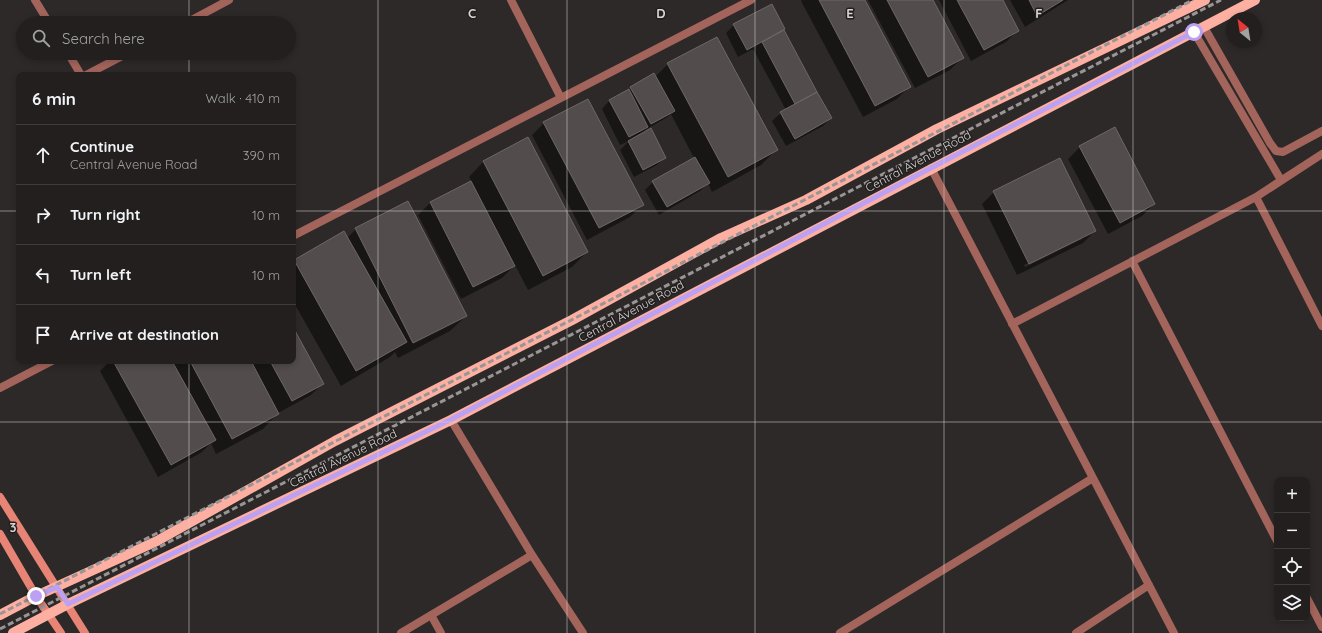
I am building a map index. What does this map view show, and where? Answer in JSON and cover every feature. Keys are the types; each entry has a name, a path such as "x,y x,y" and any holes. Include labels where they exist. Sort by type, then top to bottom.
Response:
{"main road":[{"path":"0,615 36,596 157,541 334,441 572,320 722,238 806,200 937,129 1205,0"},
{"name":"Central Avenue Road","path":"13,633 68,604 450,420 1255,0"},
{"path":"0,497 85,633"},
{"path":"0,534 36,596 60,633"}],"street":[{"path":"35,0 45,16"},
{"path":"199,16 230,0"},
{"path":"510,0 561,98"},
{"path":"296,234 751,0"},
{"path":"1204,27 1276,151 1283,152 1322,131"},
{"path":"1194,32 1282,180"},
{"path":"72,60 79,72"},
{"path":"92,72 115,60"},
{"path":"1012,324 1256,197 1322,154"},
{"path":"931,168 1174,633"},
{"path":"1256,197 1322,326"},
{"path":"1132,261 1274,535"},
{"path":"0,388 46,364"},
{"path":"450,420 532,554 583,633"},
{"path":"840,633 1093,478"},
{"path":"401,633 532,554"},
{"path":"1076,633 1149,585"},
{"path":"1310,604 1322,627"},
{"path":"430,615 440,633"}],"building":[{"path":"819,0 865,0 911,87 875,106"},
{"path":"887,0 933,0 964,58 928,77"},
{"path":"957,0 1003,0 1019,31 984,50"},
{"path":"1029,0 1063,0 1037,16"},
{"path":"772,4 785,29 747,50 733,24"},
{"path":"784,30 817,92 795,104 762,42"},
{"path":"717,37 778,150 728,177 667,63"},
{"path":"654,73 675,111 651,124 630,87"},
{"path":"629,89 648,127 629,137 609,100"},
{"path":"817,92 832,118 795,139 780,112"},
{"path":"588,99 644,205 599,228 543,122"},
{"path":"1115,127 1155,204 1120,223 1079,146"},
{"path":"651,128 666,158 643,170 628,141"},
{"path":"528,137 588,252 543,276 483,161"},
{"path":"695,157 710,183 667,207 652,181"},
{"path":"1060,158 1096,231 1029,264 993,191"},
{"path":"471,181 515,266 473,287 430,202"},
{"path":"408,201 467,316 413,343 355,228"},
{"path":"344,231 407,342 356,371 296,264 296,259"},
{"path":"296,333 324,384 292,401 272,364 296,364"},
{"path":"115,364 174,364 216,440 171,465"},
{"path":"192,364 253,364 279,414 232,439"}],"railway":[{"path":"0,614 1193,0"},
{"path":"0,629 1221,0"}],"route":[{"path":"36,596 57,587 68,604 450,420 1194,32"}]}
